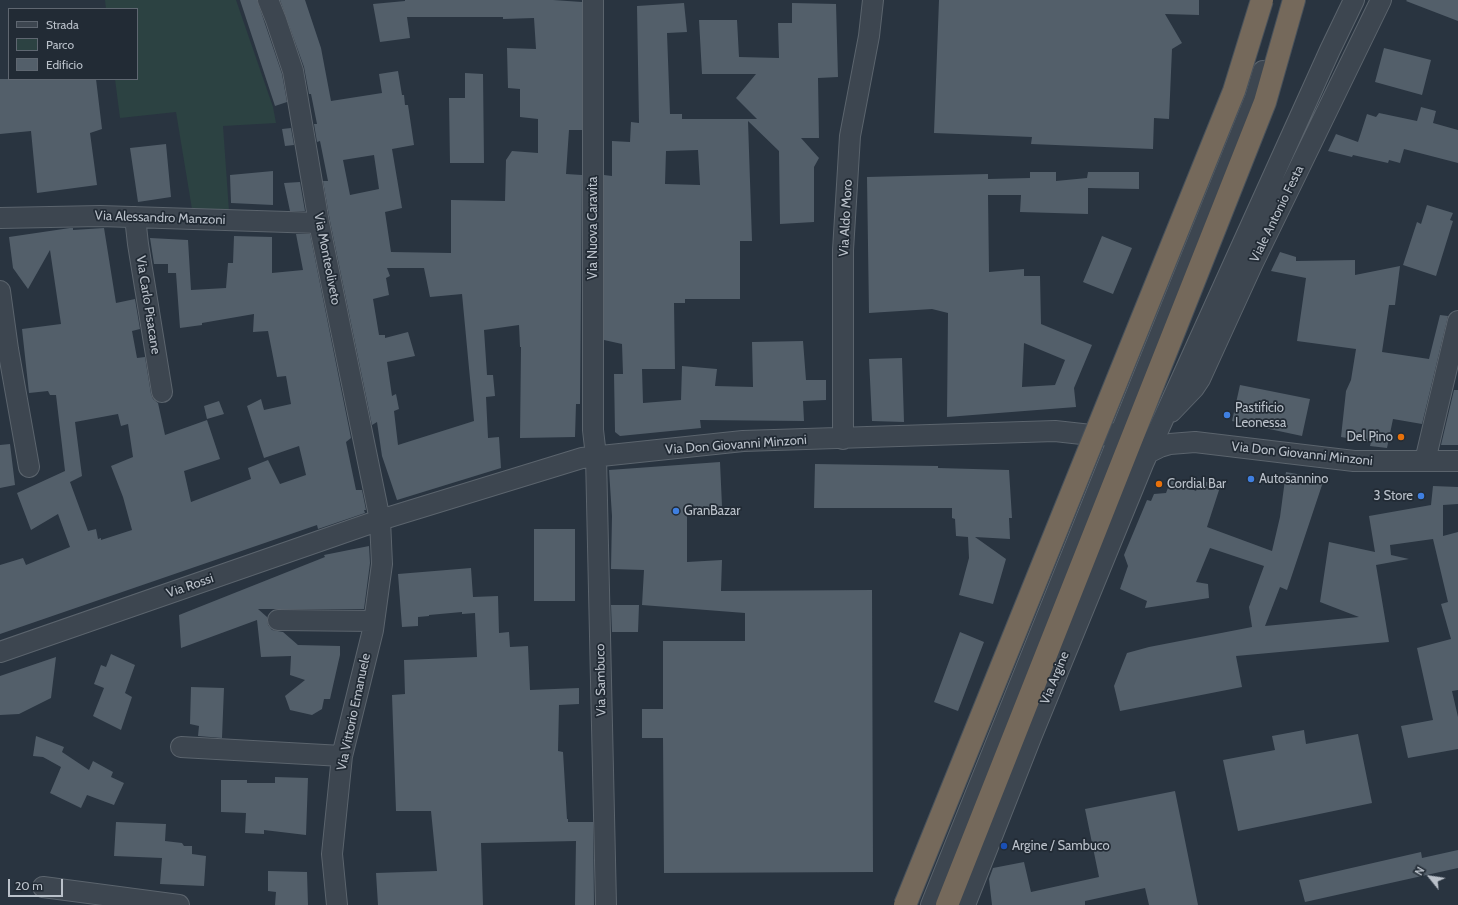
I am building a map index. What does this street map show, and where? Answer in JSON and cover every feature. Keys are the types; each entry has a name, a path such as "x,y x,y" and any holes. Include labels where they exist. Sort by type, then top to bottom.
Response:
{"highway":[{"path":"905,905 1234,91 1262,0"},
{"path":"946,905 1265,102 1294,0"}],"street":[{"name":"Via Monteoliveto","path":"268,0 293,71 319,223 380,520"},
{"name":"Via Nuova Caravita","path":"593,0 593,430 596,456"},
{"name":"Via Aldo Moro","path":"843,439 843,250 850,136 869,36 872,0"},
{"path":"931,905 1111,439 1255,98 1285,0"},
{"name":"Via Argine","path":"965,905 1032,735 1148,453 1354,0"},
{"name":"Viale Antonio Festa","path":"1162,421 1194,388 1200,379 1253,263 1381,0"},
{"name":"Via Alessandro Manzoni","path":"0,218 100,216 319,223"},
{"name":"Via Carlo Pisacane","path":"135,217 162,392"},
{"path":"0,291 8,349 29,467"},
{"path":"1425,461 1458,321"},
{"name":"Via Don Giovanni Minzoni","path":"1162,421 1195,442"},
{"name":"Via Don Giovanni Minzoni","path":"380,520 582,458 596,456 743,441 843,439 1055,431 1111,439"},
{"name":"Via Don Giovanni Minzoni","path":"1148,453 1170,444 1195,442 1354,461 1458,461"},
{"name":"Via Sambuco","path":"596,456 606,905"},
{"name":"Via Vittorio Emanuele","path":"338,905 332,854 342,756 374,621 382,564 380,520"},
{"name":"Via Rossi","path":"0,652 380,520"},
{"path":"278,620 374,621"},
{"path":"181,747 342,756"},
{"path":"42,887 179,905"}],"green space":[{"path":"105,0 236,0 273,107 276,123 223,126 229,211 192,209 176,112 120,118 115,80 138,80 138,8 106,8"}],"building":[{"path":"240,0 257,0 282,74 287,102 275,106"},
{"path":"280,0 305,0 321,48 331,101 382,93 379,74 398,71 402,95 404,95 405,105 408,105 414,145 392,149 402,208 385,212 391,252 451,253 451,200 505,201 506,160 512,151 538,153 538,119 520,117 520,89 508,88 507,48 536,49 534,18 503,19 503,17 407,17 410,38 380,42 373,4 405,0 553,0 582,2 582,130 569,130 566,174 582,175 580,404 576,404 575,437 520,438 521,347 519,325 484,330 487,375 493,375 495,396 486,397 488,438 499,437 501,468 397,500 382,456 377,422 372,425 330,221 323,181 328,181 320,141 317,142 314,124 317,124 304,67","holes":["374,155 379,189 350,195 343,160","387,268 424,268 430,297 462,294 474,421 398,445 394,411 399,409 396,394 392,396 387,362 415,356 408,332 385,338 385,335 379,335 373,299 389,295 386,278 390,276"]},
{"path":"939,0 1199,0 1199,15 1165,14 1182,43 1172,49 1169,119 1154,118 1153,149 1031,144 1032,137 934,133"},
{"path":"1458,0 1458,21 1406,1"},
{"path":"684,3 687,32 667,33 670,114 682,114 682,119 757,119 736,98 756,74 702,74 699,20 737,20 739,57 779,58 778,23 792,23 792,3 836,4 838,77 818,78 819,138 801,138 819,158 814,167 814,222 780,224 779,151 748,121 752,241 740,241 740,299 685,299 685,303 674,303 675,369 642,369 643,403 681,400 682,366 717,369 715,386 753,387 752,342 803,341 806,380 826,380 826,400 803,401 804,421 700,420 701,428 620,436 615,432 614,374 623,374 622,344 604,340 604,175 612,176 612,141 630,142 631,122 639,123 637,6","holes":["698,150 700,185 665,184 666,151"]},
{"path":"1384,48 1431,60 1422,95 1375,82"},
{"path":"465,73 483,74 484,163 450,163 449,98 465,98"},
{"path":"0,79 96,80 102,129 90,133 97,185 37,193 31,131 0,134"},
{"path":"1421,107 1436,111 1433,123 1458,130 1458,163 1404,149 1400,163 1389,160 1388,163 1353,155 1352,157 1328,151 1336,134 1358,142 1367,114 1376,117 1379,113 1417,121"},
{"path":"291,128 294,145 285,146 282,129"},
{"path":"166,144 171,197 138,202 130,148"},
{"path":"273,171 273,205 231,203 230,175"},
{"path":"1030,172 1056,172 1056,181 1087,178 1088,172 1139,172 1139,189 1088,188 1088,214 1020,212 1021,195 988,195 989,272 1024,269 1024,276 1040,276 1041,324 1092,345 1074,388 1076,407 947,417 948,313 932,309 869,313 867,177 988,174 988,179 1030,178","holes":["1024,343 1065,360 1055,385 1022,387"]},
{"path":"300,182 305,211 290,211 284,183"},
{"path":"1427,205 1453,213 1450,220 1453,221 1436,276 1403,265 1417,222 1421,224"},
{"path":"70,228 73,228 73,230 104,228 116,303 135,299 140,329 132,331 137,358 145,357 151,394 153,399 158,403 165,435 207,420 220,459 184,471 191,502 251,479 248,468 268,460 280,484 306,475 299,446 264,458 247,406 261,399 264,410 291,404 286,376 277,377 268,331 253,332 254,314 180,328 176,273 168,273 168,264 154,264 150,238 188,240 191,290 226,288 228,263 233,263 234,236 272,237 272,273 303,270 296,234 310,234 351,438 346,442 356,490 362,490 366,510 364,510 365,513 318,529 317,525 0,634 0,565 23,558 26,565 70,547 58,514 31,530 17,493 65,471 56,395 50,395 48,391 29,393 22,329 61,324 50,250 28,289 13,268 9,237","holes":["118,414 121,426 128,424 133,457 111,466 123,497 132,530 101,540 101,538 98,539 96,529 88,531 70,482 82,476 75,422"]},
{"path":"1102,236 1132,248 1113,294 1083,282"},
{"path":"1280,252 1296,257 1296,261 1355,260 1355,275 1400,266 1395,305 1389,305 1382,352 1429,359 1440,315 1448,316 1422,424 1393,419 1387,448 1370,446 1371,442 1341,437 1346,391 1351,380 1356,349 1297,341 1306,278 1271,271"},
{"path":"902,358 904,422 872,421 869,359"},
{"path":"1240,385 1310,399 1302,436 1232,421"},
{"path":"1454,390 1458,390 1458,445 1441,445"},
{"path":"219,401 224,414 207,419 204,406"},
{"path":"10,444 15,485 0,488 0,445"},
{"path":"720,462 722,506 687,510 687,562 722,560 721,591 872,590 873,872 664,873 663,738 642,738 642,709 663,709 663,641 745,641 745,613 642,605 644,570 611,569 612,516 609,470"},
{"path":"815,464 938,466 938,468 1009,470 1012,518 1009,518 1010,539 975,537 1006,559 993,604 959,595 969,558 968,537 956,536 955,519 952,518 952,508 814,508"},
{"path":"1286,472 1324,479 1287,590 1280,587 1265,626 1359,617 1320,602 1329,542 1375,552 1369,516 1431,505 1433,486 1458,487 1458,504 1443,505 1443,536 1458,532 1458,690 1452,691 1458,717 1458,749 1408,758 1401,726 1433,720 1417,648 1451,639 1441,604 1448,602 1433,539 1390,545 1391,555 1409,559 1376,565 1389,642 1236,656 1242,687 1120,711 1114,686 1127,653 1149,647 1252,627 1249,607 1264,566 1210,548 1196,582 1208,584 1209,598 1145,608 1147,601 1120,589 1128,566 1124,555 1147,500 1151,501 1154,494 1166,493 1171,480 1196,491 1200,481 1221,484 1207,527 1272,551 1280,517"},
{"path":"534,529 575,529 575,601 534,601"},
{"path":"369,546 370,563 364,609 258,609 267,617 268,625 272,630 283,632 298,645 340,646 340,655 330,699 324,699 322,709 312,715 290,710 285,696 305,680 290,675 291,656 261,657 257,620 181,648 179,615 325,557 324,555"},
{"path":"471,568 473,597 498,596 499,633 509,632 510,647 528,646 530,690 579,688 579,704 559,705 558,751 563,752 568,822 593,822 594,905 575,905 576,841 481,843 483,905 378,905 376,873 437,871 431,811 396,811 392,695 405,694 404,660 477,657 475,613 462,614 462,612 418,617 418,626 402,627 398,574"},
{"path":"611,605 639,605 638,632 612,632"},
{"path":"960,632 984,642 958,711 934,702"},
{"path":"111,654 135,665 125,693 132,697 121,730 93,716 104,688 94,684 101,665 106,667"},
{"path":"56,657 51,698 19,714 0,715 0,676"},
{"path":"191,687 224,688 222,738 198,736 199,726 190,724"},
{"path":"1304,730 1306,744 1358,734 1372,803 1238,831 1223,760 1275,750 1272,736"},
{"path":"36,736 64,747 62,752 89,770 93,761 113,772 111,777 124,783 114,805 87,795 81,808 50,793 61,767 43,757 33,756"},
{"path":"275,777 308,778 306,835 264,830 264,834 245,833 246,813 221,812 221,780 247,780 247,783 275,783"},
{"path":"1175,791 1198,905 1149,905 1145,888 1085,901 1085,905 992,905 989,879 993,868 1024,862 1031,892 1099,877 1085,809"},
{"path":"116,822 166,824 165,841 182,843 184,846 192,846 192,854 206,856 204,886 160,884 162,858 114,856"},
{"path":"1458,850 1458,868 1305,902 1299,880 1421,852 1422,858"},
{"path":"268,871 307,872 308,905 275,905 276,892 268,891"}],"place":[{"name":"Pastificio Leonessa","path":"1227,415"},
{"name":"Del Pino","path":"1401,437"},
{"name":"Autosannino","path":"1251,479"},
{"name":"Cordial Bar","path":"1159,484"},
{"name":"3 Store","path":"1421,496"},
{"name":"GranBazar","path":"676,511"},
{"name":"Argine / Sambuco","path":"1004,846"}]}
